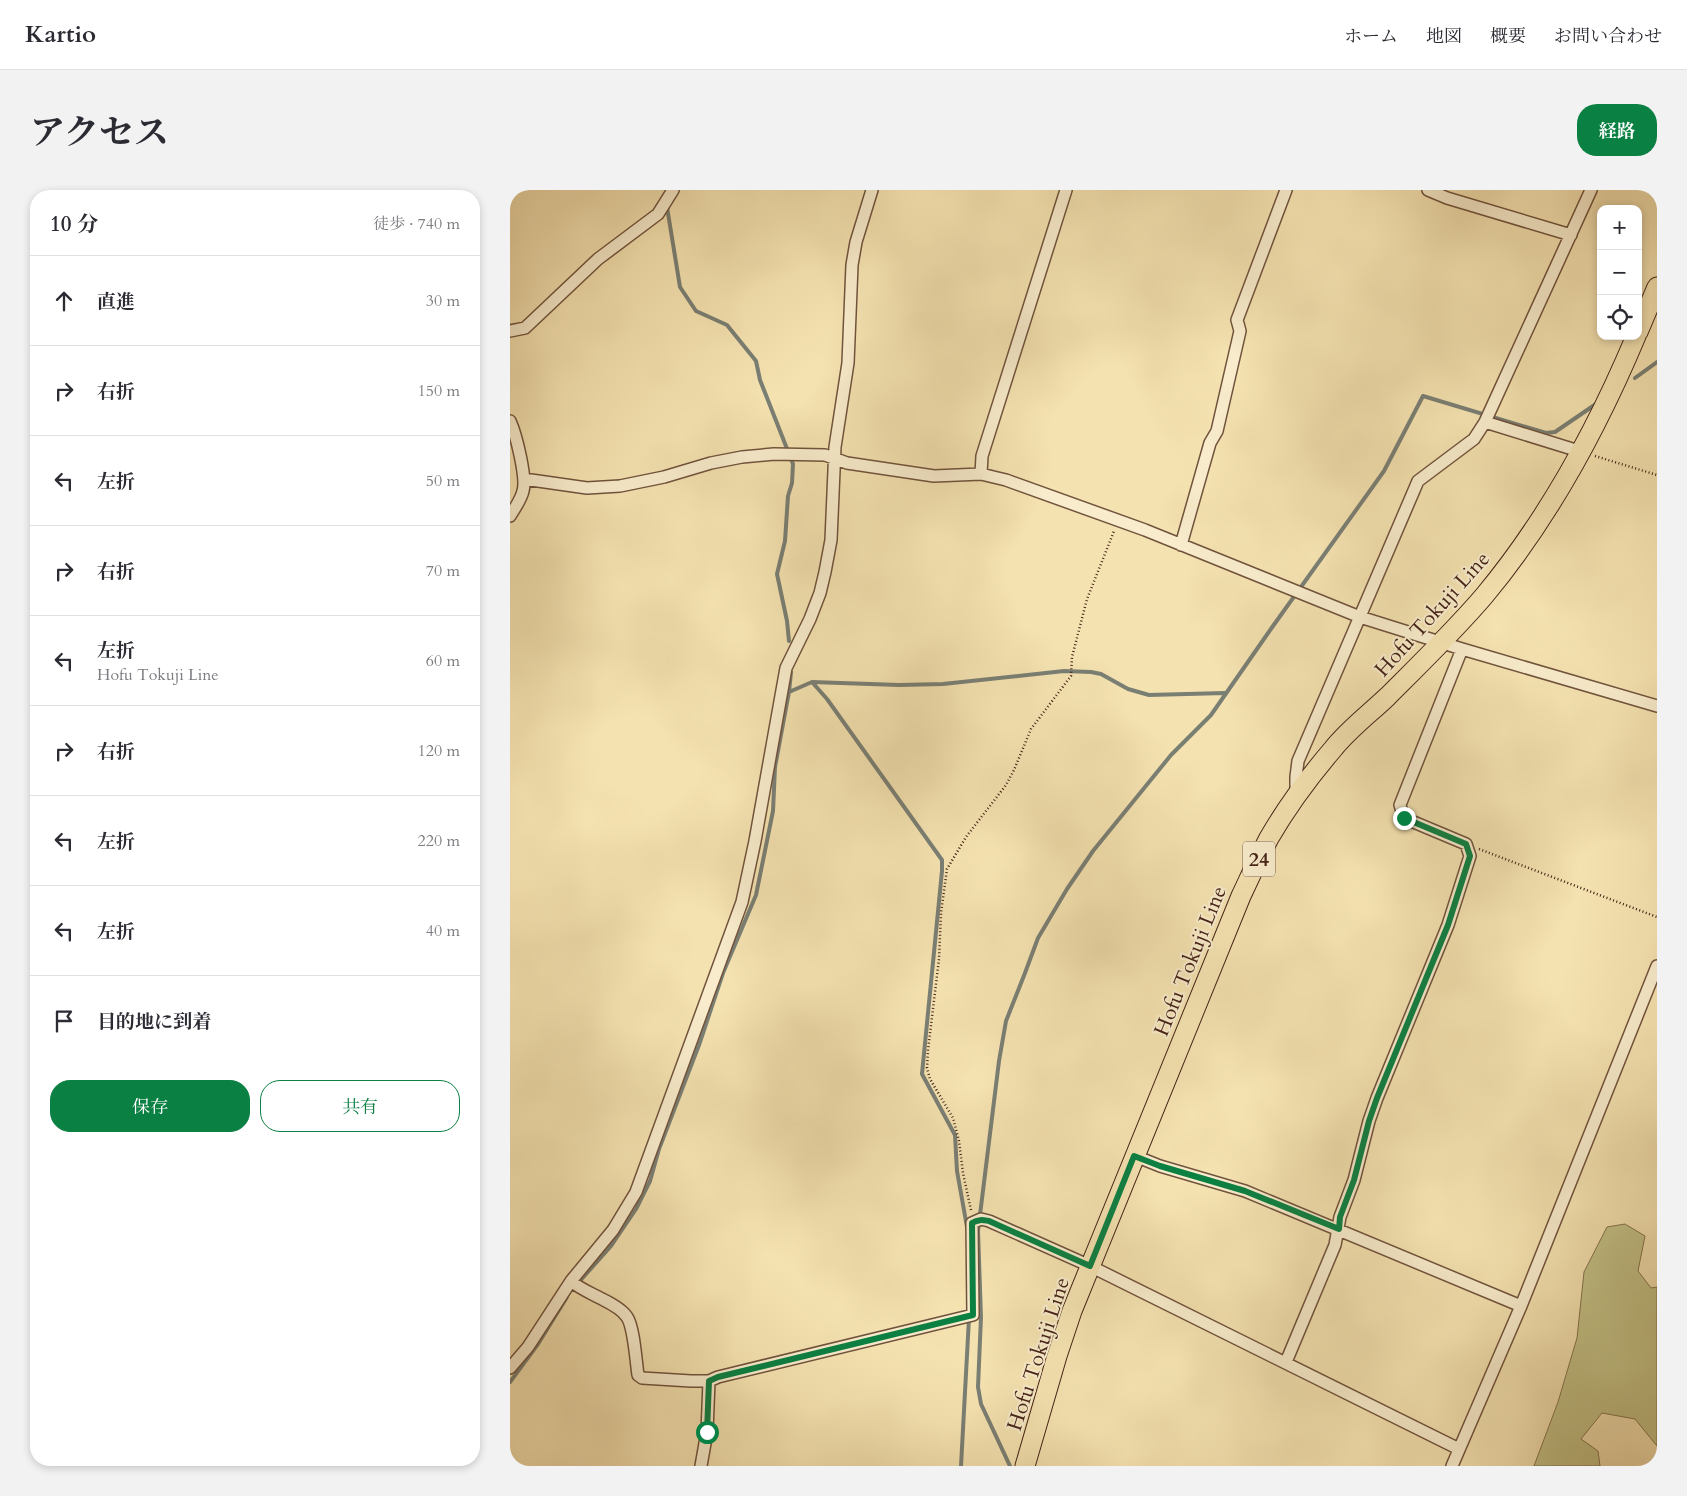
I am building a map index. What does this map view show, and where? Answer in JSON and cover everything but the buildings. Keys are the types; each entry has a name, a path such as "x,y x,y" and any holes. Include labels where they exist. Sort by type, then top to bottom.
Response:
{"main road":[{"path":"1642,323 1657,288"},
{"name":"Hofu Tokuji Line","path":"1025,1466 1072,1311 1241,896 1269,839 1296,795 1334,747 1441,642 1484,596 1516,554 1550,505 1582,452 1622,370 1634,340"}],"street":[{"path":"510,331 525,328 598,259 658,214 673,190"},
{"path":"510,1368 575,1284 613,1230 636,1192 742,902 755,841 786,668 810,619 820,593 831,540 834,458 848,363 852,265 856,242 872,190"},
{"path":"981,474 982,456 1066,190"},
{"path":"1181,545 1210,443 1217,432 1240,331 1237,320 1286,190"},
{"path":"1428,190 1456,201 1570,235"},
{"path":"1296,795 1298,762 1418,481 1474,439 1485,422 1591,190"},
{"path":"510,421 514,430 524,479 523,492 510,516"},
{"path":"1485,422 1582,452"},
{"path":"524,479 587,488 620,486 664,477 711,463 742,457 774,454 825,455 847,463 934,476 981,474 1006,480 1118,521 1360,617 1462,650 1657,706"},
{"path":"1286,1362 1335,1245 1340,1217 1354,1180 1374,1106 1448,925 1470,856 1466,844 1404,818 1400,805 1462,650"},
{"path":"1452,1466 1521,1306 1657,966"},
{"path":"1134,1156 1160,1166 1245,1191 1521,1306"},
{"path":"575,1284 603,1299 623,1312 628,1318 632,1329 638,1375 642,1378 709,1381 718,1377 973,1315 972,1223 981,1219 1090,1266 1459,1449"},
{"path":"701,1466 707,1432 709,1381"}],"path":[{"path":"1582,452 1657,475"},
{"path":"976,1220 972,1217 968,1200 959,1141 953,1118 930,1079 927,1068 939,959 941,912 947,869 966,837 1006,785 1031,729 1071,676 1072,656 1087,599 1118,521"},
{"path":"1468,849 1477,848 1657,917"}],"shaded area":[{"path":"1625,1224 1645,1236 1638,1271 1651,1288 1657,1287 1657,1446 1635,1419 1602,1413 1581,1439 1598,1451 1600,1466 1534,1466 1558,1402 1577,1338 1584,1272 1607,1227"}],"waterway":[{"path":"667,207 680,287 696,311 727,325 756,361 760,380 793,464 792,483 788,496 785,541 777,574 787,621 789,641"},
{"path":"1635,378 1657,362"},
{"path":"1010,1466 981,1404 978,1387 981,1317 978,1231 999,1061 1006,1021 1038,938 1067,889 1093,851 1171,755 1211,715 1384,471 1423,396 1546,433 1555,432 1596,404"},
{"path":"789,692 812,682 899,685 943,684 1064,671 1101,674 1128,689 1149,695 1225,693"},
{"path":"578,1283 611,1246 636,1209 650,1181 659,1149 699,1045 723,973 756,895 773,811 775,767 791,672"},
{"path":"812,682 827,699 942,860 922,1074 955,1135 957,1171 967,1227"},
{"path":"510,1382 538,1344 567,1297"},
{"path":"961,1466 969,1318"}],"route":[{"path":"707,1432 709,1381 718,1377 973,1315 972,1223 976,1220 989,1221 1090,1266 1134,1156 1160,1166 1245,1191 1339,1229 1340,1217 1354,1180 1377,1098 1448,925 1470,856 1466,844 1404,818"}]}
